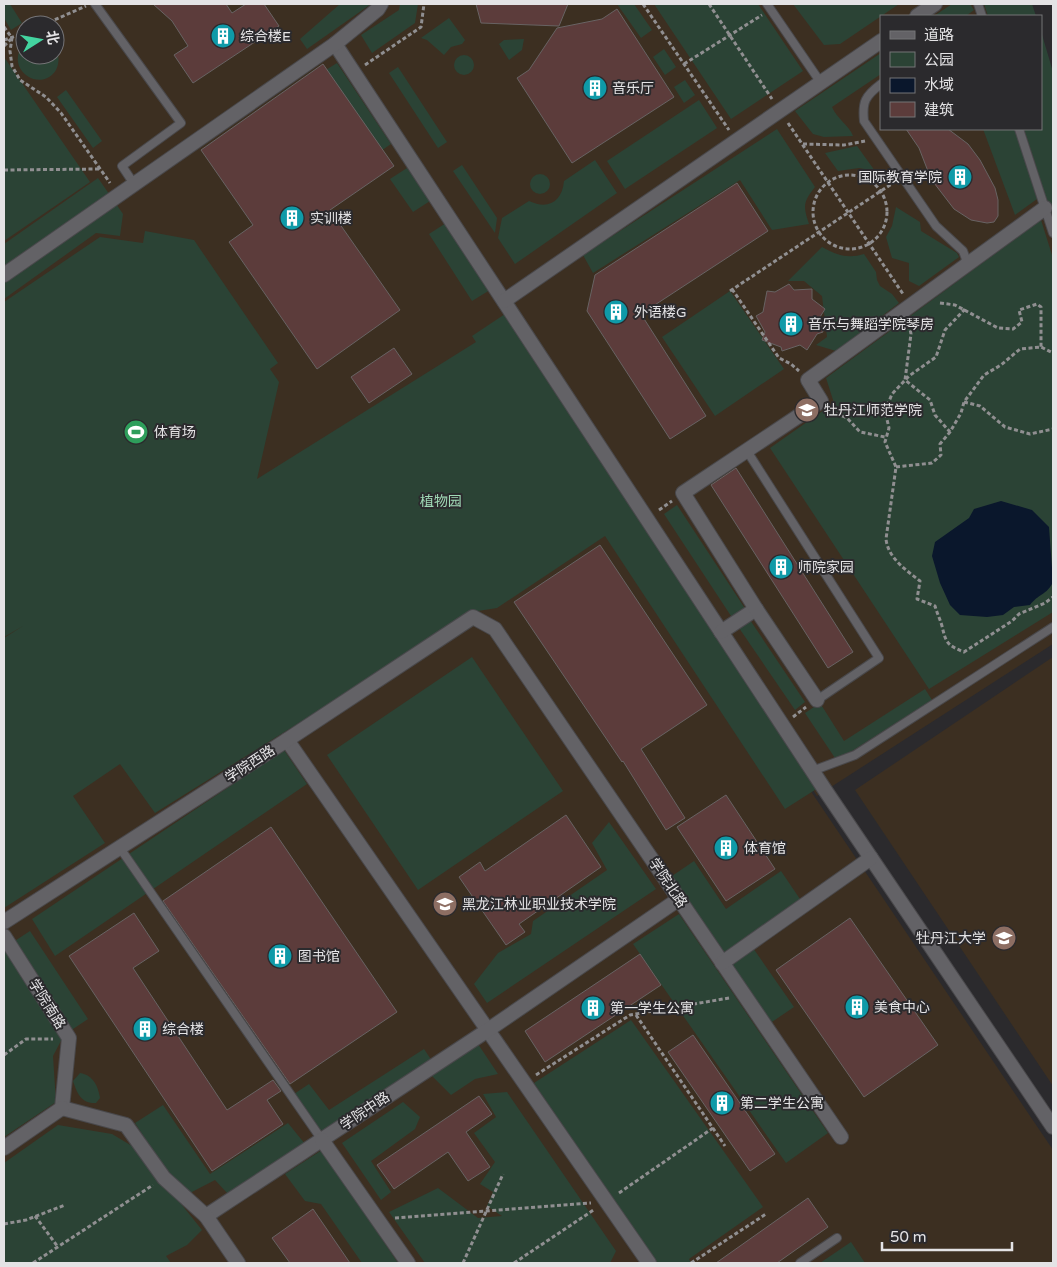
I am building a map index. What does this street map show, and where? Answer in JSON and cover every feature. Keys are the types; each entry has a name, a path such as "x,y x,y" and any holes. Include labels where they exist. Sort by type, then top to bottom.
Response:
{"street":[{"path":"4,275 335,44 378,9 381,4"},
{"path":"918,15 935,4"},
{"path":"504,301 880,42"},
{"path":"335,44 812,771 1053,1126"},
{"path":"817,700 756,609 683,494 821,401 808,380 1045,208"},
{"path":"721,632 756,609"},
{"name":"学院西路","path":"4,922 288,740 473,617 495,628"},
{"name":"学院北路","path":"495,628 841,1137"},
{"path":"288,740 649,1263"},
{"path":"722,963 871,858"},
{"name":"学院中路","path":"206,1216 488,1030 679,899"},
{"name":"学院南路","path":"4,936 69,1038 62,1108"},
{"path":"4,1148 62,1108 126,1125 164,1178 206,1216 238,1263"},
{"path":"322,1140 408,1263"}],"lane":[{"path":"93,4 181,123 122,166 134,184"},
{"path":"978,4 980,15"},
{"path":"769,6 821,83"},
{"path":"880,85 871,91 862,105 864,121 936,226 963,251 966,259 964,266"},
{"path":"1019,130 1053,233"},
{"path":"747,451 879,658 817,700"},
{"path":"812,771 854,755 1053,627"},
{"path":"120,848 322,1140"},
{"path":"800,1263 837,1238"}],"path":[{"path":"65,16 93,4"},
{"path":"354,72 421,27 424,4"},
{"path":"644,4 736,141"},
{"path":"709,4 780,110"},
{"path":"684,64 730,35 769,6"},
{"path":"4,27 12,38 10,51 12,66 20,80 46,97 61,113 101,169 4,170"},
{"path":"4,40 15,37"},
{"path":"4,46 12,38"},
{"path":"798,137 870,244 908,306 911,334 905,380"},
{"path":"803,144 844,145 875,139"},
{"path":"851,175 862,177 873,183 881,191 886,202 885,226 879,236 870,244 858,249 845,250 833,246 822,238 815,228 812,215 813,202 819,191 838,176 851,175"},
{"path":"808,380 792,364 778,358 731,290 902,177"},
{"path":"925,294 934,303 955,305 998,328 1013,329 1022,322 1019,310 1036,304 1041,307 1041,347"},
{"path":"965,309 945,330 936,357 905,380 892,394 885,411 889,428 884,442 896,467 886,540 887,550 920,581 917,599 935,606 942,625 944,638 950,646 964,652 1012,621 1018,614 1046,603 1053,597"},
{"path":"896,467 932,463 942,455 940,444 950,432 961,413 964,402 984,375 1001,365 1020,349 1041,347 1053,354"},
{"path":"905,380 930,400 935,414 950,432"},
{"path":"821,401 831,412 847,418 860,432 885,437"},
{"path":"964,402 980,406 1005,427 1030,434 1053,429"},
{"path":"781,724 817,700"},
{"path":"524,1082 630,1015 744,996"},
{"path":"636,1014 725,1146"},
{"path":"4,1055 26,1039 69,1038"},
{"path":"463,1263 503,1174"},
{"path":"33,1263 164,1178"},
{"path":"377,1219 606,1202"},
{"path":"4,1224 35,1216 65,1205"},
{"path":"691,1263 766,1214"},
{"path":"35,1216 58,1247"}],"shaded area":[{"name":"牡丹江师范学院","path":"4,4 1029,4 1032,15 880,15 880,130 1042,130 1053,85 1053,644 817,796 515,343 4,648"},
{"name":"黑龙江林业职业技术学院","path":"513,350 1053,1150 1053,1263 4,1263 4,657"},
{"name":"牡丹江大学","path":"1053,657 1053,1086 855,790"}],"green space":[{"path":"4,4 10,4 17,15 15,15 15,27 11,30 4,18"},
{"path":"340,4 371,4 307,49 300,39"},
{"path":"400,4 418,4 415,23 372,53 361,35 399,10"},
{"path":"617,4 634,4 652,30 641,38"},
{"path":"654,4 758,4 803,71 731,119"},
{"path":"793,4 899,4 880,15 880,17 840,44 824,45"},
{"path":"952,4 970,4 974,10 967,15 936,15"},
{"path":"984,4 1032,4 1036,15 988,15"},
{"path":"449,18 465,40 462,44 451,47 444,55 427,40 421,38"},
{"path":"1042,34 1053,72 1053,219 1024,130 1042,130"},
{"path":"524,39 522,50 509,60 499,44 504,40"},
{"path":"664,49 676,67 665,75 653,57"},
{"path":"880,54 880,75 832,107 853,136 824,137 813,134 795,111"},
{"path":"464,55 471,58 474,65 471,72 464,75 457,72 454,65 457,58"},
{"path":"4,57 90,182 4,241"},
{"path":"337,63 391,144 375,155 321,73"},
{"path":"19,65 58,65 56,70 49,77 41,80 33,79 20,69"},
{"path":"398,67 447,142 438,148 389,73"},
{"path":"685,80 695,95 684,103 674,87"},
{"path":"66,90 102,141 93,148 57,97"},
{"path":"699,100 717,128 625,189 607,161"},
{"path":"777,129 815,187 805,204 809,224 772,230 740,180 593,273 583,255"},
{"path":"983,130 1015,130 1037,199 1015,215"},
{"path":"857,146 875,171 859,168 838,171 825,153"},
{"path":"595,160 617,193 515,264 498,238 502,218 529,201 542,205 553,202 560,194 564,181"},
{"path":"462,165 497,218 495,233 453,171"},
{"path":"407,168 430,201 413,212 390,179"},
{"path":"540,174 547,177 550,184 547,191 540,194 533,191 530,184 533,177"},
{"path":"98,178 123,214 120,236 96,233 4,299 4,244"},
{"path":"896,207 920,222 921,231 957,253 959,257 919,286 909,281 909,263 892,258 886,237 892,226"},
{"path":"1041,220 1053,258 1053,612 929,689 770,448 834,403 826,378"},
{"path":"446,223 490,290 472,301 429,234"},
{"name":"植物园","path":"145,231 194,240 278,363 270,369 279,382 257,479 476,342 472,336 505,314 818,788 785,809 605,536 497,608 478,611 155,813 120,764 73,796 105,843 4,908 4,638 23,626 4,637 4,302 100,237 143,243"},
{"path":"822,247 842,255 864,254 876,272 880,286 892,294 899,303 836,351 816,345 827,337 822,296 804,281 788,281"},
{"path":"730,291 784,369 715,416 662,337"},
{"path":"677,505 746,610 733,619 664,514"},
{"path":"750,620 805,702 795,710 739,628"},
{"path":"472,657 563,791 418,890 327,755"},
{"path":"925,689 932,700 852,751 835,758 805,713 820,703 844,741"},
{"path":"284,750 307,784 55,956 32,919"},
{"path":"609,822 656,889 487,1003 474,984 498,953 531,934 533,921 607,870 592,843"},
{"path":"694,861 726,909 781,871 802,902 726,955 672,876"},
{"path":"679,914 828,1133 786,1163 633,944"},
{"path":"30,931 88,1019 64,1035 53,1056 56,1102 4,1137 4,948"},
{"path":"753,948 794,1007 769,1024 729,965"},
{"path":"631,1020 763,1207 689,1259 691,1263 655,1263 534,1083"},
{"path":"478,1044 498,1074 475,1079 451,1095 432,1076"},
{"path":"424,1049 432,1061 316,1138 288,1098 309,1084 329,1110"},
{"path":"80,1073 92,1079 96,1085 100,1098 96,1103 87,1102 80,1097 73,1081"},
{"path":"507,1092 616,1251 610,1263 425,1263 389,1212 438,1188 478,1218 502,1216 487,1206 493,1192 480,1184 495,1162 474,1133 496,1117 483,1094"},
{"path":"403,1102 420,1117 415,1129 371,1161 391,1192 381,1200 342,1143"},
{"path":"163,1105 210,1174 288,1123 305,1144 228,1194 215,1180 190,1193 168,1174 135,1123"},
{"path":"58,1125 112,1134 137,1149 202,1230 187,1245 166,1256 171,1263 155,1263 157,1261 154,1263 4,1263 4,1163"},
{"path":"322,1150 398,1263 362,1263 321,1204 305,1201 285,1174"},
{"path":"851,1242 865,1263 820,1263"}],"water":[{"path":"1001,501 1032,510 1049,527 1053,582 1048,590 1030,605 1014,607 1003,615 987,617 960,615 950,605 940,583 932,556 935,542 969,518 974,509"}],"building":[{"name":"综合楼E","path":"153,4 226,4 232,13 246,4 264,4 279,26 193,83 174,55 188,46 172,21"},
{"path":"476,4 568,4 559,26 481,23"},
{"name":"音乐厅","path":"617,9 674,97 572,163 517,78 529,70 557,28 602,19"},
{"name":"实训楼","path":"323,64 394,166 330,210 400,310 317,369 229,242 253,225 201,150"},
{"name":"国际教育学院","path":"907,130 949,130 968,144 980,160 995,188 998,200 998,216 994,222 987,223 971,220 954,209 931,179 919,148"},
{"name":"外语楼G","path":"737,183 768,231 641,314 706,416 670,439 587,311 595,275"},
{"name":"音乐与舞蹈学院琴房","path":"789,284 794,290 812,289 812,299 825,309 820,317 823,332 817,334 807,350 800,345 782,351 781,347 762,340 765,332 756,316 763,312 767,291 775,292"},
{"path":"394,348 412,374 369,403 351,377"},
{"name":"师院家园","path":"736,468 853,652 828,668 711,485"},
{"path":"600,545 707,705 641,749 685,818 666,830 623,761 514,602"},
{"name":"体育馆","path":"726,795 775,869 726,901 677,827"},
{"path":"566,815 601,867 519,924 525,932 506,945 459,877 480,862 485,871"},
{"name":"图书馆","path":"271,827 397,1012 290,1084 163,901"},
{"name":"综合楼","path":"134,913 159,951 133,968 227,1110 273,1080 281,1091 267,1100 283,1124 212,1171 69,956"},
{"name":"美食中心","path":"850,918 938,1045 864,1097 776,970"},
{"name":"第一学生公寓","path":"640,954 661,985 545,1062 525,1031"},
{"name":"第二学生公寓","path":"693,1035 775,1154 750,1171 668,1052"},
{"path":"479,1096 492,1114 466,1132 490,1167 468,1181 448,1152 394,1189 377,1165"},
{"path":"808,1198 828,1227 777,1263 716,1263"},
{"path":"313,1209 350,1263 290,1263 272,1238"}],"place":[{"name":"综合楼E","path":"223,36"},
{"name":"音乐厅","path":"595,88"},
{"name":"国际教育学院","path":"960,177"},
{"name":"实训楼","path":"292,218"},
{"name":"外语楼G","path":"616,312"},
{"name":"音乐与舞蹈学院琴房","path":"791,324"},
{"name":"牡丹江师范学院","path":"807,410"},
{"name":"体育场","path":"136,432"},
{"name":"师院家园","path":"781,567"},
{"name":"体育馆","path":"726,848"},
{"name":"黑龙江林业职业技术学院","path":"445,904"},
{"name":"牡丹江大学","path":"1004,938"},
{"name":"图书馆","path":"280,956"},
{"name":"美食中心","path":"857,1007"},
{"name":"第一学生公寓","path":"593,1008"},
{"name":"综合楼","path":"145,1029"},
{"name":"第二学生公寓","path":"722,1103"}]}
